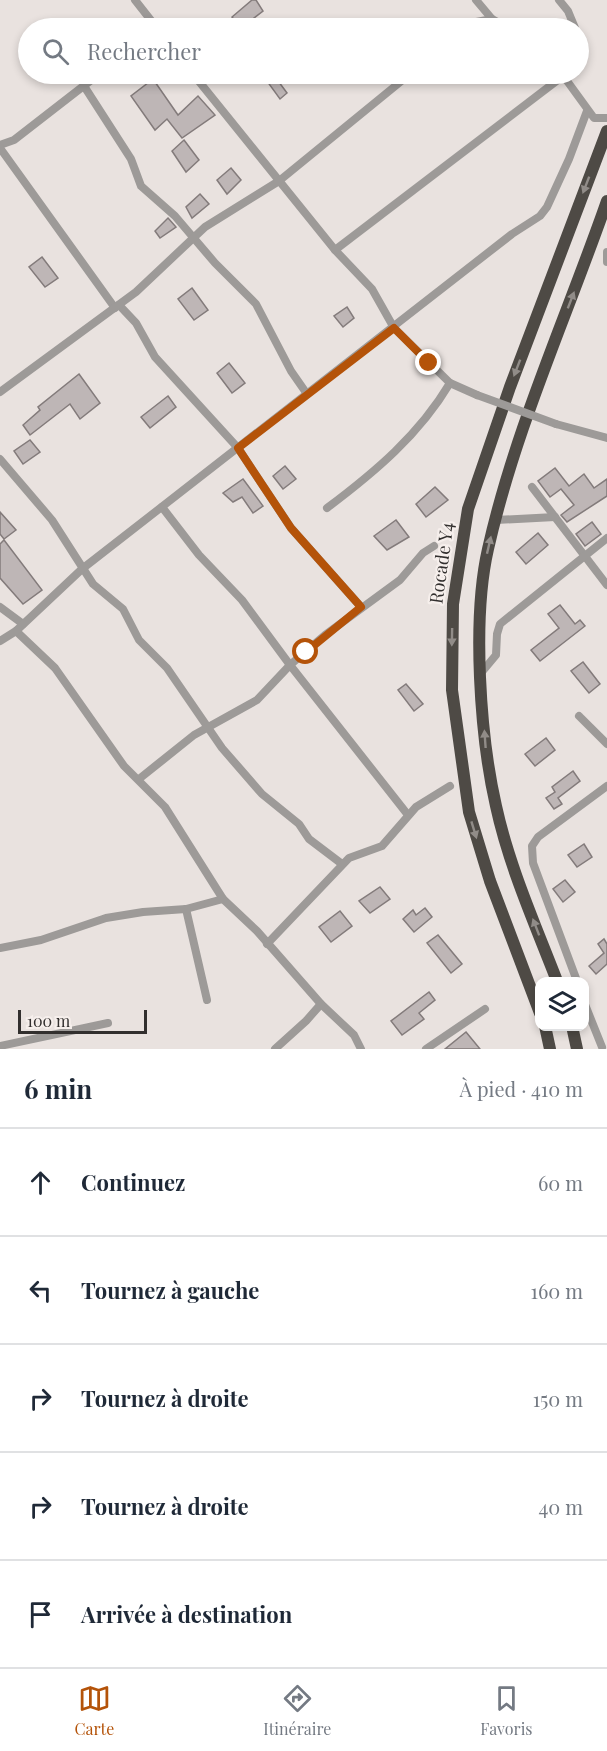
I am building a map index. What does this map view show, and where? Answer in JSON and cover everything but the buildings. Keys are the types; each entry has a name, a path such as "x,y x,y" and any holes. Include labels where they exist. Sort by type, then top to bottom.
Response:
{"highway":[{"name":"Rocade Y4","path":"535,1000 490,881 469,812 452,690 453,604 468,509 510,387 607,130"},
{"path":"555,977 513,867 496,807 485,747 481,673 482,606 488,551 536,389 607,201"},
{"path":"546,1031 550,1049"},
{"path":"573,1031 577,1049"}],"street":[{"path":"135,0 149,18"},
{"path":"476,0 491,18"},
{"path":"559,0 571,18"},
{"path":"86,84 14,140 0,147 117,307 136,323 155,357 238,448 291,528 361,607"},
{"path":"201,84 335,250 372,289 394,328 450,383 477,396 556,424 607,438"},
{"path":"0,392 117,307 163,268 193,237 279,181 398,84"},
{"path":"335,250 551,84"},
{"path":"569,84 594,118 607,118"},
{"path":"84,86 131,159 141,186 170,211 215,263 256,304 291,371 307,394"},
{"path":"0,641 16,631 82,569 512,234 540,216 569,159 587,111"},
{"path":"607,252 607,262"},
{"path":"327,508 377,471 439,402 450,383"},
{"path":"0,459 52,520 93,584 123,609 145,648 167,668 222,748 262,794 299,824 321,850 342,864"},
{"path":"532,488 607,585"},
{"path":"162,507 199,555 242,600 408,815"},
{"path":"496,520 555,517"},
{"path":"481,673 496,655 496,634 500,624 607,538"},
{"path":"139,779 208,726 257,700 290,665 361,607 400,580 423,553 434,546"},
{"path":"0,607 23,624"},
{"path":"16,631 55,668 124,766 165,807 223,899 321,1004 354,1035 361,1049"},
{"path":"579,716 607,744"},
{"path":"267,944 342,864 355,854 382,846 408,815 425,800 450,786"},
{"path":"576,977 533,863 532,846 538,837 607,786"},
{"path":"0,948 41,940 106,918 143,912 186,909 223,899"},
{"path":"186,909 207,1000"},
{"path":"275,1049 300,1028 321,1004"},
{"path":"426,1049 458,1025 485,1009"},
{"path":"589,1013 602,1048"},
{"path":"0,1046 108,1023"},
{"path":"602,1048 607,1035"}],"route":[{"path":"306,652 325,634 361,607 333,578 308,544 291,528 238,448 394,328 429,363"}]}
